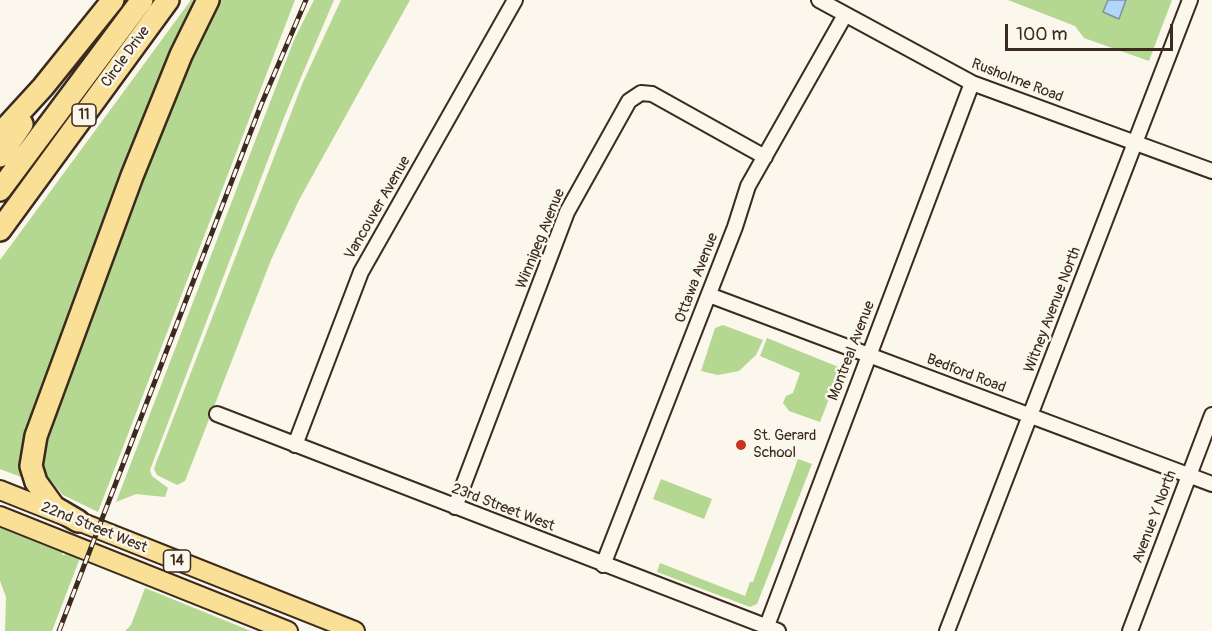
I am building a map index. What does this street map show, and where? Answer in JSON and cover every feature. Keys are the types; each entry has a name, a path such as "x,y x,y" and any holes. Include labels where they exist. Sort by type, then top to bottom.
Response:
{"highway":[{"path":"0,134 44,87 113,0"},
{"name":"Circle Drive","path":"0,190 142,0"},
{"name":"Circle Drive","path":"0,230 168,0"},
{"path":"78,521 54,507 36,482 31,466 36,436 132,176 181,56 208,0"},
{"path":"0,156 44,87"}],"main road":[{"name":"22nd Street West","path":"0,490 355,631"},
{"name":"22nd Street West","path":"0,516 288,631"}],"street":[{"name":"Vancouver Avenue","path":"295,445 361,272 515,0"},
{"name":"Rusholme Road","path":"819,0 972,83 1212,171"},
{"name":"Witney Avenue North","path":"947,631 1190,0"},
{"name":"Ottawa Avenue","path":"603,565 709,295 748,186 845,15"},
{"name":"Montreal Avenue","path":"770,630 868,353 972,83"},
{"name":"Winnipeg Avenue","path":"455,507 567,212 629,101 641,93 652,94 765,157"},
{"name":"Bedford Road","path":"709,295 1212,484"},
{"name":"23rd Street West","path":"217,414 770,630"},
{"name":"Avenue Y North","path":"1130,631 1212,415"}],"green space":[{"path":"193,0 34,416 21,453 21,477 0,469 0,260"},
{"path":"220,0 295,0 98,512 63,495 46,475 44,468 40,469 40,459 51,419 166,115 198,40"},
{"path":"314,0 334,0 285,115 150,470 152,476 168,488 165,497 136,494 116,502 294,40"},
{"path":"341,0 410,0 299,200 271,260 185,481 177,485 157,475 154,469 156,463 303,82"},
{"path":"1008,0 1172,0 1149,61 1084,38 1075,26"},
{"path":"723,325 763,340 756,355 739,371 718,375 701,371 715,328"},
{"path":"767,338 841,368 820,422 789,411 783,403 786,396 793,393 800,373 760,356"},
{"path":"798,459 812,464 757,604 750,607 657,572 660,563 745,596 750,582 753,582"},
{"path":"661,479 712,499 704,519 653,499"},
{"path":"0,526 63,550 62,555 68,554 80,558 52,631 5,631 6,597 0,581"},
{"path":"145,588 251,631 125,631 131,625"}],"water":[{"path":"1108,0 1126,0 1119,19 1103,12"}],"railway":[{"path":"59,631 261,105 306,0"}],"place":[{"name":"St. Gerard School","path":"741,445"}]}
